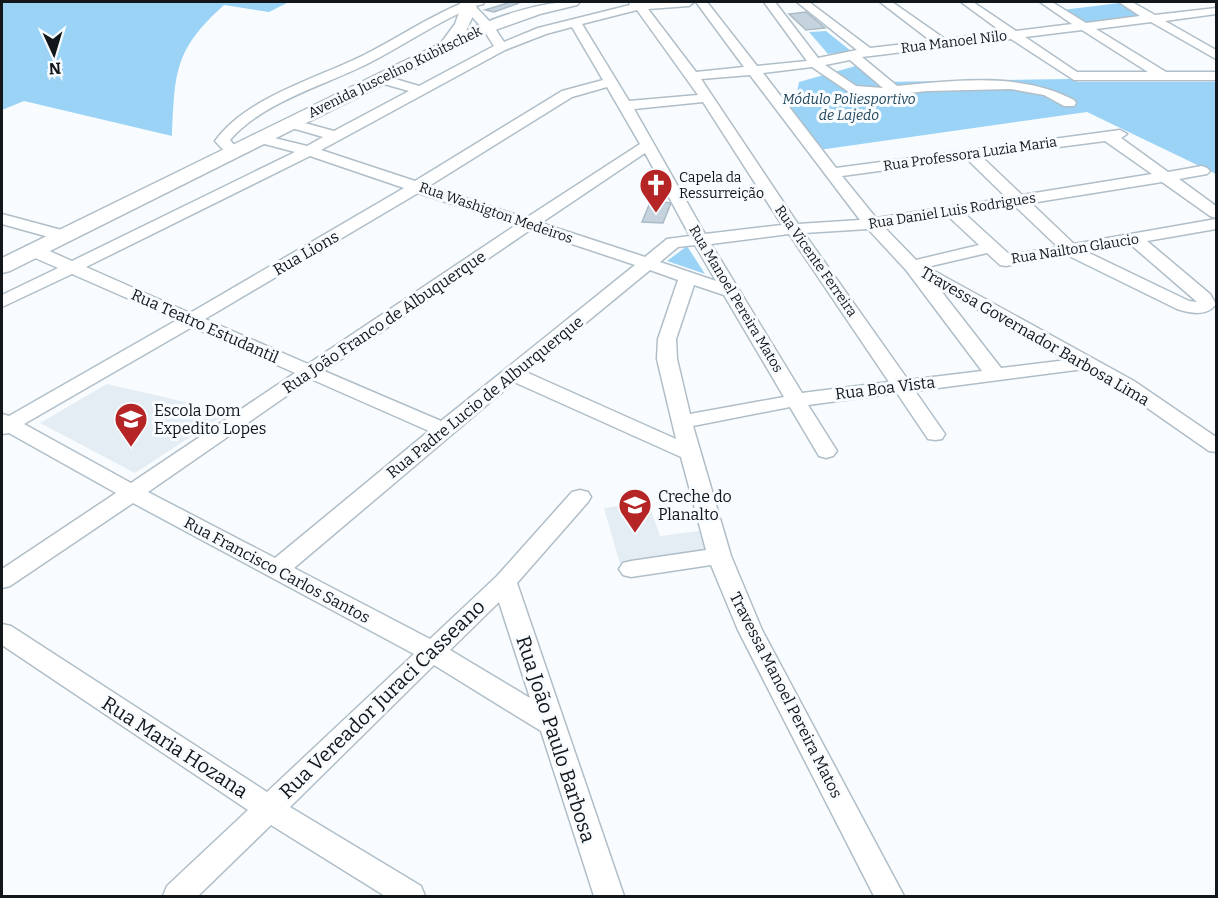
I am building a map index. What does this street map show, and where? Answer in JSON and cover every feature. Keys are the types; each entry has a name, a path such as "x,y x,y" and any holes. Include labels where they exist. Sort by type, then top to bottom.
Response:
{"main road":[{"name":"Avenida Juscelino Kubitschek","path":"2,266 448,45 516,17 572,2"},
{"path":"448,45 463,24 470,3"}],"street":[{"path":"2,302 309,151 501,48 542,31 637,4 689,2"},
{"path":"701,2 872,224 912,266 995,374"},
{"path":"769,2 816,64 852,90 868,93 952,85 1011,85 1048,92 1069,103"},
{"path":"802,2 867,52"},
{"path":"885,2 944,44"},
{"path":"966,2 1088,84 1041,80 1017,81 1011,85"},
{"path":"1048,2 1163,76"},
{"path":"1124,2 1216,55"},
{"path":"1204,2 1216,10"},
{"path":"227,154 222,141 230,129 305,84 328,77 421,31 470,3 501,48"},
{"name":"Rua Vicente Ferreira","path":"637,4 692,76 793,229 935,434"},
{"name":"Rua Manoel Nilo","path":"692,76 816,64 852,54 1216,10"},
{"path":"516,17 542,31"},
{"name":"Rua Manoel Pereira Matos","path":"575,22 648,145 700,240 826,451"},
{"path":"852,54 894,91"},
{"path":"1074,76 1216,76"},
{"path":"328,77 357,91"},
{"path":"381,79 423,91"},
{"name":"Rua Lions","path":"4,424 191,320 418,186 567,94 610,82"},
{"path":"625,106 706,98"},
{"path":"290,123 334,136"},
{"name":"Rua Professora Luzia Maria","path":"832,173 1115,135 1167,177"},
{"name":"Rua Washigton Medeiros","path":"258,138 309,151 418,186 732,292"},
{"name":"Rua João Franco de Albuquerque","path":"2,579 527,224 648,145"},
{"path":"970,154 1072,251 1183,305 1192,308 1205,306 1204,298 1135,240"},
{"name":"Rua Daniel Luis Rodrigues","path":"700,240 793,229 872,224 1202,171"},
{"path":"1167,177 1216,213"},
{"name":"Rua Nailton Glaucio","path":"952,211 1006,261 1216,225"},
{"path":"2,219 63,236"},
{"name":"Rua Padre Lucio de Alburquerque","path":"276,570 443,430 673,243 700,240"},
{"path":"912,266 991,247"},
{"name":"Rua Teatro Estudantil","path":"32,250 443,430"},
{"name":"Travessa Governador Barbosa Lima","path":"912,266 1127,385 1216,446"},
{"name":"Travessa Manoel Pereira Matos","path":"688,278 667,339 668,359 690,453 719,556 750,630 889,897"},
{"name":"Rua Boa Vista","path":"682,422 796,400 1088,363"},
{"path":"513,374 690,453"},
{"name":"Rua Francisco Carlos Santos","path":"4,424 431,651 550,723"},
{"name":"Rua Vereador Juraci Casseano","path":"178,897 505,582 580,497"},
{"path":"631,569 719,556"},
{"name":"Rua João Paulo Barbosa","path":"505,582 609,897"},
{"name":"Rua Maria Hozana","path":"2,633 269,809 410,897"}],"shaded area":[{"name":"Escola Dom Expedito Lopes","path":"107,384 229,412 135,473 40,423"},
{"name":"Creche do Planalto","path":"648,502 660,536 699,531 706,553 620,564 604,508"}],"green space":[{"path":"2,2 289,2 269,12 224,5 195,35 180,63 174,95 172,136 24,101 2,110"},
{"path":"1120,3 1144,18 1087,25 1062,10"},
{"path":"826,31 851,51 828,54 809,32"},
{"name":"Módulo Poliesportivo de Lajedo","path":"859,65 881,82 1070,79 1078,82 1216,82 1216,174 1087,112 819,150 779,93 797,92 799,82"},
{"path":"687,246 705,274 667,261"}],"building":[{"path":"511,2 519,3 494,12 485,10"},
{"path":"806,12 825,28 806,30 789,14"},
{"name":"Capela da Ressurreição","path":"651,200 671,203 663,223 642,222"}],"place":[{"name":"Capela da Ressurreição","path":"656,214"},
{"name":"Escola Dom Expedito Lopes","path":"131,448"},
{"name":"Creche do Planalto","path":"635,534"}]}
